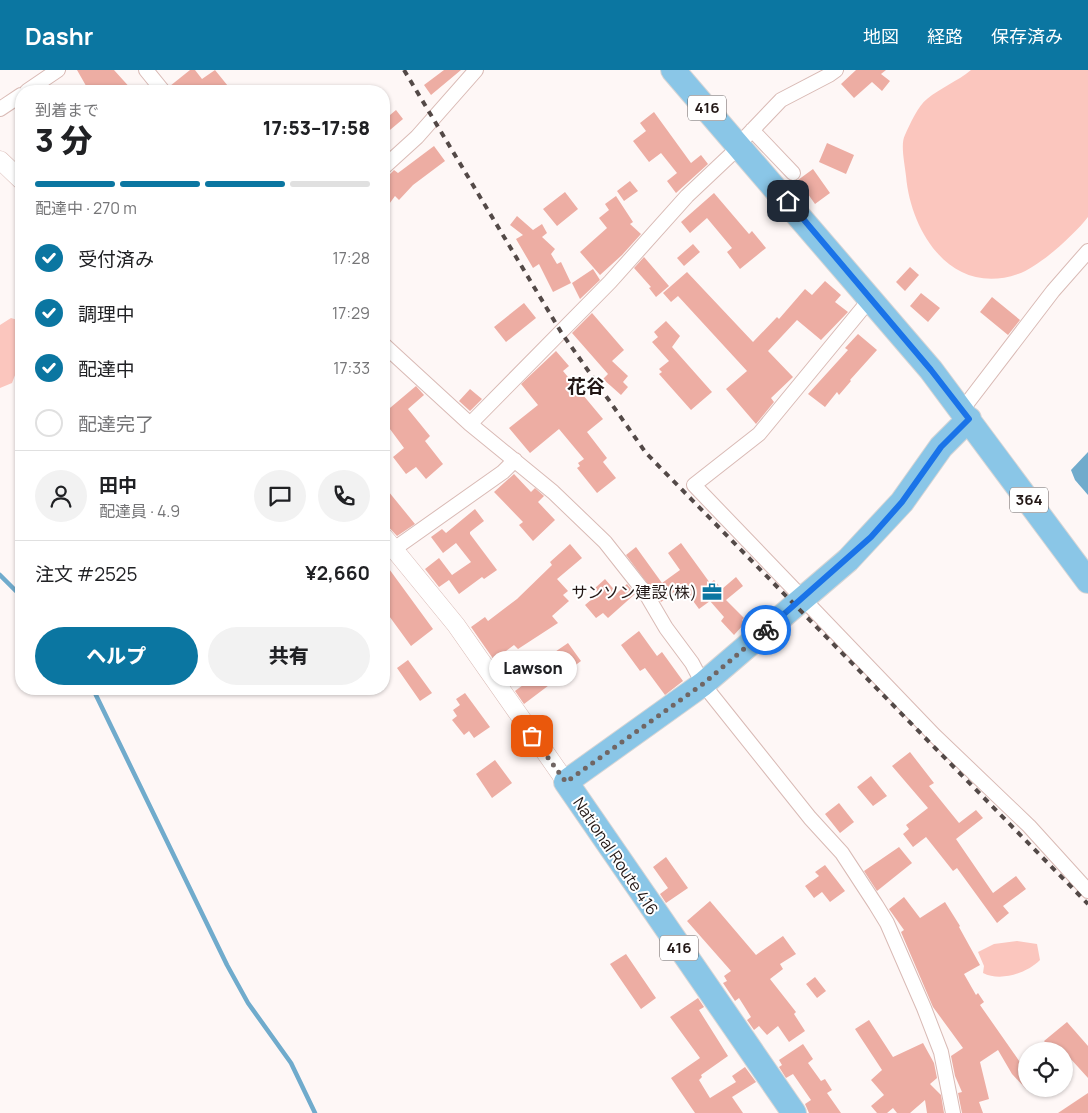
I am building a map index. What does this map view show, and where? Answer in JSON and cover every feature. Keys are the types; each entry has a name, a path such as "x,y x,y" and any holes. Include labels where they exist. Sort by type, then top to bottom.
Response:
{"highway":[{"name":"416","path":"673,70 744,140 966,415"},
{"name":"364","path":"966,415 1088,581"},
{"name":"National Route 416","path":"794,1113 566,782 703,684 871,537 902,502 966,415"}],"street":[{"path":"36,85 58,70"},
{"path":"146,70 158,85"},
{"path":"390,161 417,136 476,70"},
{"path":"470,424 610,282 687,196 744,140 781,100 829,76 836,70"},
{"path":"0,109 15,99"},
{"path":"744,140 793,174"},
{"path":"0,160 15,174"},
{"path":"966,415 1053,291 1088,251"},
{"path":"871,298 759,434 694,485 934,735 1030,826 1088,891"},
{"path":"390,351 470,424 553,492 605,542 646,594 666,628 692,663 703,684 810,818 842,853 887,923 941,1052 953,1113"},
{"path":"390,542 503,472 515,460"},
{"path":"390,544 456,625 566,782"}],"shaded area":[{"path":"971,70 1088,70 1088,217 1074,233 1036,265 1018,274 994,279 973,276 955,268 939,255 926,238 916,219 910,198 903,155 904,139 920,106 932,95"},
{"path":"11,318 15,319 15,375 12,383 0,388 0,325"},
{"path":"1017,941 1037,944 1040,960 1028,969 1013,975 998,977 983,973 984,966 978,952 994,944"}],"water":[{"path":"1088,452 1088,495 1075,480 1071,470"}],"building":[{"path":"77,70 114,70 128,85 86,85"},
{"path":"190,70 195,70 202,79 215,70 227,85 171,85"},
{"path":"444,70 461,70 431,95 424,85"},
{"path":"856,70 886,70 881,74 890,81 882,91 872,82 854,98 841,84"},
{"path":"396,110 403,119 390,130 390,115"},
{"path":"654,112 691,163 701,155 708,164 676,193 667,181 677,173 661,153 649,162 633,141 646,131 640,123"},
{"path":"827,143 854,155 846,174 819,162"},
{"path":"434,146 445,161 413,185 399,200 395,196 390,203 390,174 394,170 398,173"},
{"path":"813,169 830,193 815,204 798,180"},
{"path":"630,181 638,191 624,201 617,191"},
{"path":"565,192 578,209 557,226 543,209"},
{"path":"714,193 749,234 752,231 766,248 740,269 727,252 732,248 707,218 690,233 681,222"},
{"path":"616,196 633,222 630,224 641,234 600,275 580,252 607,228 599,218 609,210 605,204"},
{"path":"517,216 533,230 542,224 547,233 542,237 555,249 551,254 557,264 561,262 571,283 553,292 539,264 533,268 516,239 523,235 510,225"},
{"path":"693,244 700,252 684,266 677,258"},
{"path":"644,257 669,286 656,297 649,288 651,287 634,268"},
{"path":"910,267 919,275 905,291 896,282"},
{"path":"593,269 600,280 580,299 572,283"},
{"path":"687,272 753,342 777,317 779,319 805,289 812,295 825,281 841,295 835,302 848,312 821,340 797,320 768,351 793,377 771,398 774,402 756,424 726,389 747,371 678,296 671,302 663,293"},
{"path":"921,293 940,308 928,322 910,306"},
{"path":"992,297 1020,320 1008,335 980,312"},
{"path":"524,303 536,318 506,342 494,327"},
{"path":"592,313 624,350 612,361 628,376 623,382 628,387 621,395 603,379 608,374 572,333"},
{"path":"666,321 680,336 672,347 712,392 691,410 659,374 662,372 659,369 669,361 652,342 658,337 654,332"},
{"path":"858,334 877,350 839,395 837,392 825,407 808,394 848,350 845,348"},
{"path":"556,351 569,366 563,371 603,419 587,432 607,458 603,462 616,478 597,493 577,468 580,466 578,463 584,459 559,429 530,453 509,428 538,405 521,384"},
{"path":"416,386 424,395 408,409 430,436 425,441 443,464 426,479 416,467 406,474 393,457 404,448 390,429 390,408"},
{"path":"470,389 482,399 470,411 459,401"},
{"path":"514,474 531,492 535,488 544,496 538,502 555,520 533,541 519,525 523,522 494,492"},
{"path":"390,493 415,524 397,536 390,528"},
{"path":"475,509 484,521 470,534 497,570 484,579 482,577 459,594 449,580 439,587 425,569 439,558 452,575 471,562 456,543 443,553 431,537 442,529 446,533"},
{"path":"681,543 710,583 714,580 722,589 736,577 743,586 726,600 744,618 742,620 745,623 734,635 721,621 724,617 710,601 699,609 682,586 661,602 626,555 636,547 662,583 680,570 668,553"},
{"path":"570,544 582,558 557,579 568,591 563,595 569,601 552,616 558,623 518,649 514,645 494,660 471,627 485,617 488,621 517,599 552,565 550,562"},
{"path":"390,570 433,629 411,646 390,617"},
{"path":"605,579 617,593 627,584 635,594 608,618 603,613 596,618 585,605 598,594 594,589"},
{"path":"639,631 657,656 662,652 683,681 665,695 645,668 640,671 621,645"},
{"path":"568,643 581,661 524,704 515,691 535,676 530,669"},
{"path":"408,660 432,693 420,701 397,668"},
{"path":"465,693 490,727 474,738 469,731 464,735 452,720 457,716 453,710 460,705 456,699"},
{"path":"910,752 934,783 929,786 959,823 976,810 983,818 956,839 993,893 1016,876 1026,889 1003,906 1009,913 997,923 957,868 953,871 926,837 913,847 903,834 909,829 906,825 928,808 892,766"},
{"path":"495,760 512,783 492,798 476,774"},
{"path":"871,776 887,796 873,806 857,787"},
{"path":"839,803 854,822 840,833 825,814"},
{"path":"899,847 912,863 877,891 864,871"},
{"path":"666,857 688,888 666,903 660,894 668,888 653,867"},
{"path":"825,865 845,891 830,902 822,892 814,898 805,886 819,876 815,872"},
{"path":"904,897 920,918 945,902 980,965 964,974 976,995 978,993 984,1002 980,1005 1018,1059 1018,1080 998,1050 980,1062 989,1099 979,1102 983,1113 962,1113 958,1093 962,1092 955,1076 951,1056 963,1048 933,1007 901,932 904,930 889,909"},
{"path":"710,901 756,955 783,936 796,954 780,964 783,969 770,979 796,1012 794,1014 805,1031 789,1042 778,1026 767,1035 759,1026 754,1030 747,1020 751,1017 739,998 735,1001 723,983 727,981 724,976 731,971 687,921"},
{"path":"626,954 656,998 641,1009 610,964"},
{"path":"815,977 826,991 817,998 806,984"},
{"path":"698,998 704,1007 699,1010 728,1056 701,1075 702,1077 699,1080 710,1098 736,1082 732,1076 745,1067 756,1082 732,1097 743,1113 695,1113 671,1078 700,1058 670,1017"},
{"path":"869,1020 893,1057 923,1043 934,1063 937,1078 930,1084 941,1095 944,1113 927,1113 925,1100 910,1113 897,1113 893,1108 887,1113 877,1113 871,1106 884,1095 871,1080 882,1070 855,1029"},
{"path":"1067,1022 1088,1046 1088,1078 1073,1061 1073,1042 1044,1041"},
{"path":"803,1044 813,1059 808,1063 821,1081 825,1079 832,1090 827,1093 841,1113 809,1113 805,1104 811,1100 793,1074 786,1078 779,1067 782,1065 779,1060"},
{"path":"1088,1093 1088,1113 1058,1113"}],"waterway":[{"path":"0,575 15,590"},
{"path":"96,695 227,965 248,1003 291,1063 315,1113"}],"railway":[{"path":"404,70 561,332 646,453 1088,904"}],"way so far":[{"path":"532,736 566,782 591,766 703,684 766,630"}],"place":[{"name":"サンソン建設(株)","path":"712,592"},
{"name":"Lawson","path":"532,736"}],"district":[{"name":"花谷","path":"586,386"}],"route":[{"path":"766,630 848,560 871,537 902,502 941,447 969,419 931,370 788,201"}]}
